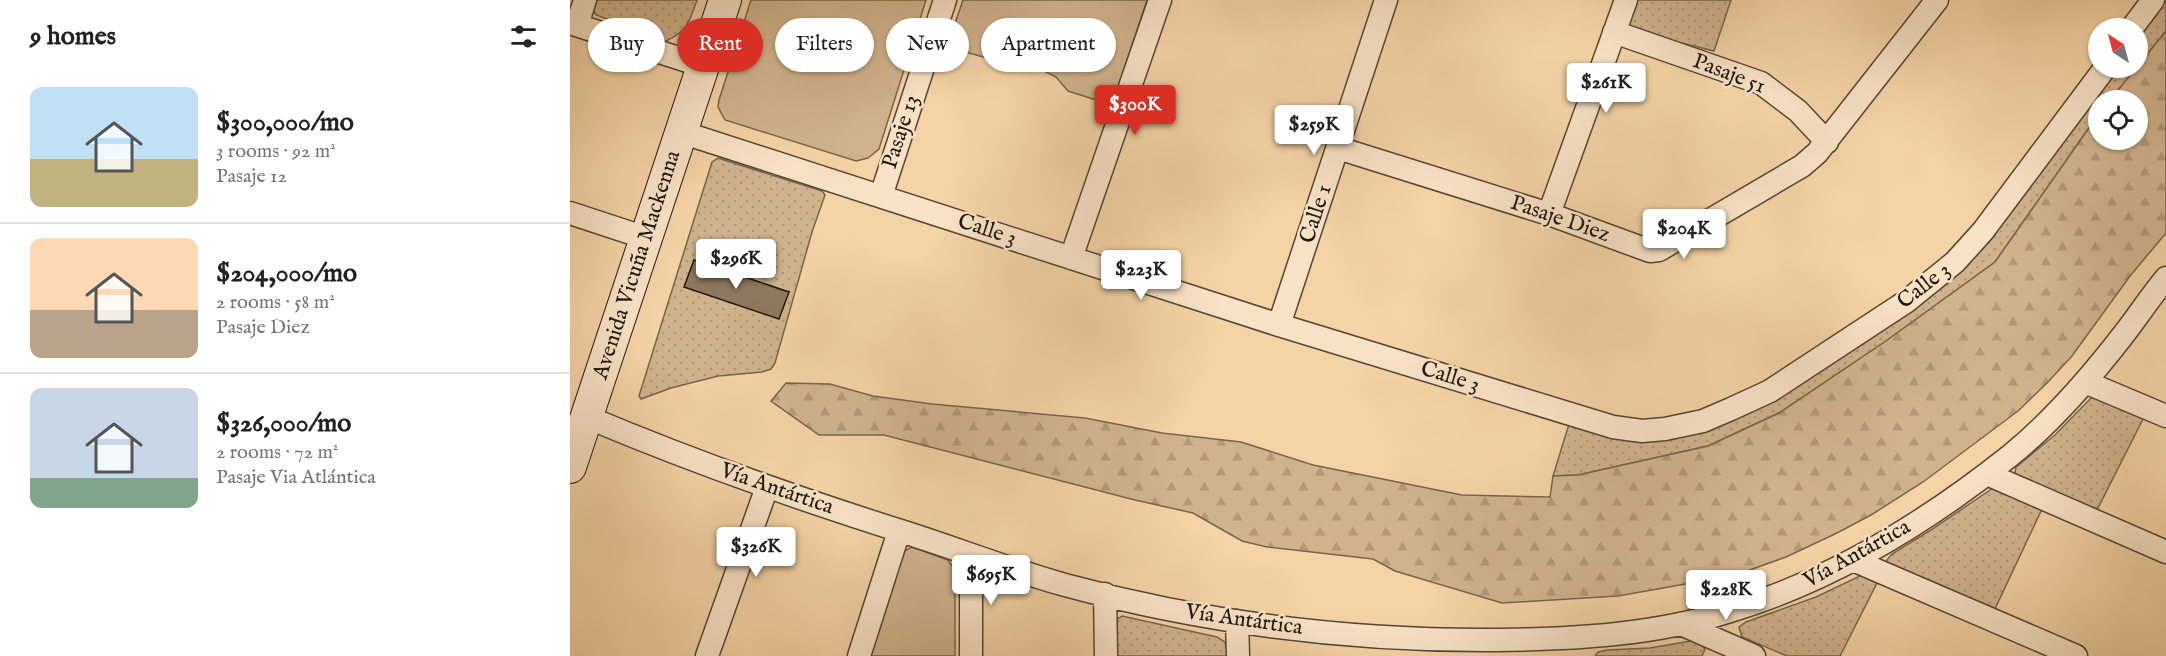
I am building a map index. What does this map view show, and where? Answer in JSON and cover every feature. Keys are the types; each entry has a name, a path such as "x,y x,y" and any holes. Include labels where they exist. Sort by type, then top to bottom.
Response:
{"street":[{"path":"585,0 573,24 677,57"},
{"name":"Avenida Vicuña Mackenna","path":"719,18 725,0"},
{"name":"Pasaje 13","path":"881,196 945,0"},
{"path":"1071,258 1160,0"},
{"name":"Calle 1","path":"1279,325 1386,0"},
{"path":"1549,214 1626,0"},
{"name":"Pasaje Diez","path":"1338,147 1549,214 1650,251 1659,250 1802,166 1827,142 1937,0"},
{"path":"2140,18 2153,0"},
{"name":"Pasaje 51","path":"1614,32 1761,83 1798,111 1827,142"},
{"name":"Avenida Vicuña Mackenna","path":"575,435 646,238 702,72"},
{"name":"Calle 3","path":"681,132 1279,325 1613,427 1642,431 1703,421 1770,391 1907,301 1955,262 1983,231 2098,78"},
{"path":"570,213 646,238"},
{"name":"Vía Antártica","path":"575,435 767,487 1029,575 1163,608 1237,621 1397,638 1470,640 1567,647 1617,634 1681,624 1759,602 1796,588 1853,560 1928,514 1986,474 2040,430 2085,382 2166,278"},
{"path":"2085,382 2166,416"},
{"path":"1986,474 2166,552"},
{"path":"707,656 767,487"},
{"path":"859,656 899,531"},
{"path":"971,556 971,656"},
{"path":"1853,560 2076,656"},
{"path":"1105,594 1106,656"},
{"path":"1237,621 1238,656"},
{"path":"1681,624 1754,656"}],"green space":[{"path":"592,0 697,0 690,18 677,18 677,34 666,41 665,18 604,18 596,15 592,9"},
{"path":"751,0 926,0 920,18 886,18 886,72 903,72 879,149 868,158 856,161 725,120 718,107 728,72 763,72 763,18 745,18"},
{"path":"963,0 1147,0 1112,105 1068,91 1056,77 1046,72 1116,72 1116,18 981,18 981,56 969,53 969,18 957,18"},
{"path":"1634,0 1731,0 1714,51 1633,31 1627,22"},
{"path":"2163,0 2166,0 2166,31 2148,54 2148,22"},
{"path":"2166,31 2166,233 2130,276 2072,356 2018,411 1923,482 1871,515 1837,533 1786,557 1736,575 1618,596 1502,603 1395,571 1373,559 1267,547 1242,541 1193,513 884,435 819,435 771,401 786,383 830,384 873,396 932,404 1085,418 1162,433 1241,442 1313,465 1462,495 1550,497 1553,476 1578,475 1708,446 1779,413 1886,341 1995,262 2088,129 2088,150 2148,150 2148,90 2118,90 2128,78 2148,78 2148,53"},
{"path":"2107,78 2129,78 2118,90 2096,90"},
{"path":"2088,100 2088,129 1995,262 1886,341 1779,413 1708,446 1578,475 1553,476 1569,424 1663,436 1922,297"},
{"path":"718,158 822,191 825,195 812,232 775,363 771,369 762,372 718,376 671,388 641,399 639,396 712,162"},
{"path":"2097,395 2146,413 2094,516 2019,484 2015,473 2016,467 2055,435 2091,398"},
{"path":"1993,488 2043,507 1993,613 1888,566 1887,560 1892,554"},
{"path":"912,547 948,560 955,570 955,656 865,656 897,555"},
{"path":"1864,574 1878,581 1840,656 1787,656 1742,637 1739,627 1746,622 1816,597"},
{"path":"1122,616 1217,637 1225,642 1228,656 1112,656 1114,621"},
{"path":"1691,641 1701,644 1705,649 1702,656 1595,656 1598,652 1607,650 1650,648"}],"building":[{"path":"694,260 789,292 779,319 684,287"}]}
